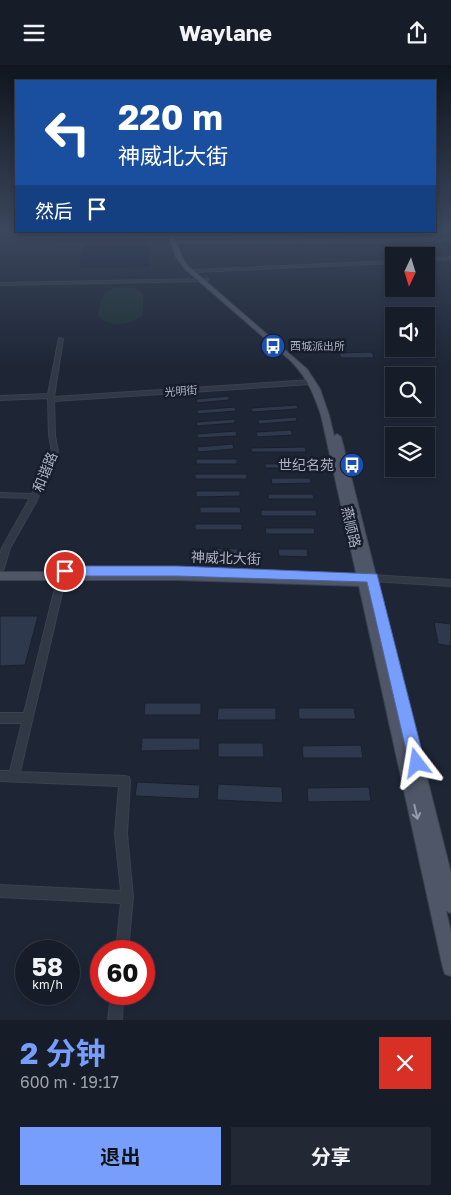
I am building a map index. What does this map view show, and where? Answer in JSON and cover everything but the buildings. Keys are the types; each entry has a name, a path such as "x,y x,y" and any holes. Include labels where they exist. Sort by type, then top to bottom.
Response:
{"main road":[{"name":"燕顺路","path":"198,276 282,349 304,371 316,389 325,415 451,905"},
{"name":"燕顺路","path":"200,276 299,359 322,389 332,417 451,968"},
{"name":"神威北大街","path":"0,570 177,571 368,580"},
{"name":"神威北大街","path":"0,576 177,576 368,580"}],"street":[{"path":"0,285 203,280"},
{"name":"和谐路","path":"0,570 6,548 35,496 55,451 52,435 51,397 61,339"},
{"name":"光明街","path":"0,398 51,397 311,382"},
{"path":"0,495 35,496"},
{"path":"14,777 62,576"},
{"name":"神威北大街","path":"368,580 451,583"},
{"name":"神威北大街","path":"368,580 451,588"},
{"path":"0,718 28,718"},
{"path":"0,776 125,781 121,834 127,897 123,940"},
{"path":"0,891 127,897"},
{"path":"115,1020 116,1005"}],"shaded area":[{"path":"120,287 134,288 143,294 143,315 126,323 113,324 102,319 98,314 101,299 105,293"}],"place":[{"name":"西城派出所","path":"273,346"},
{"name":"世纪名苑","path":"352,465"}],"route":[{"path":"65,571 177,571 363,576 372,578 417,763"}]}
